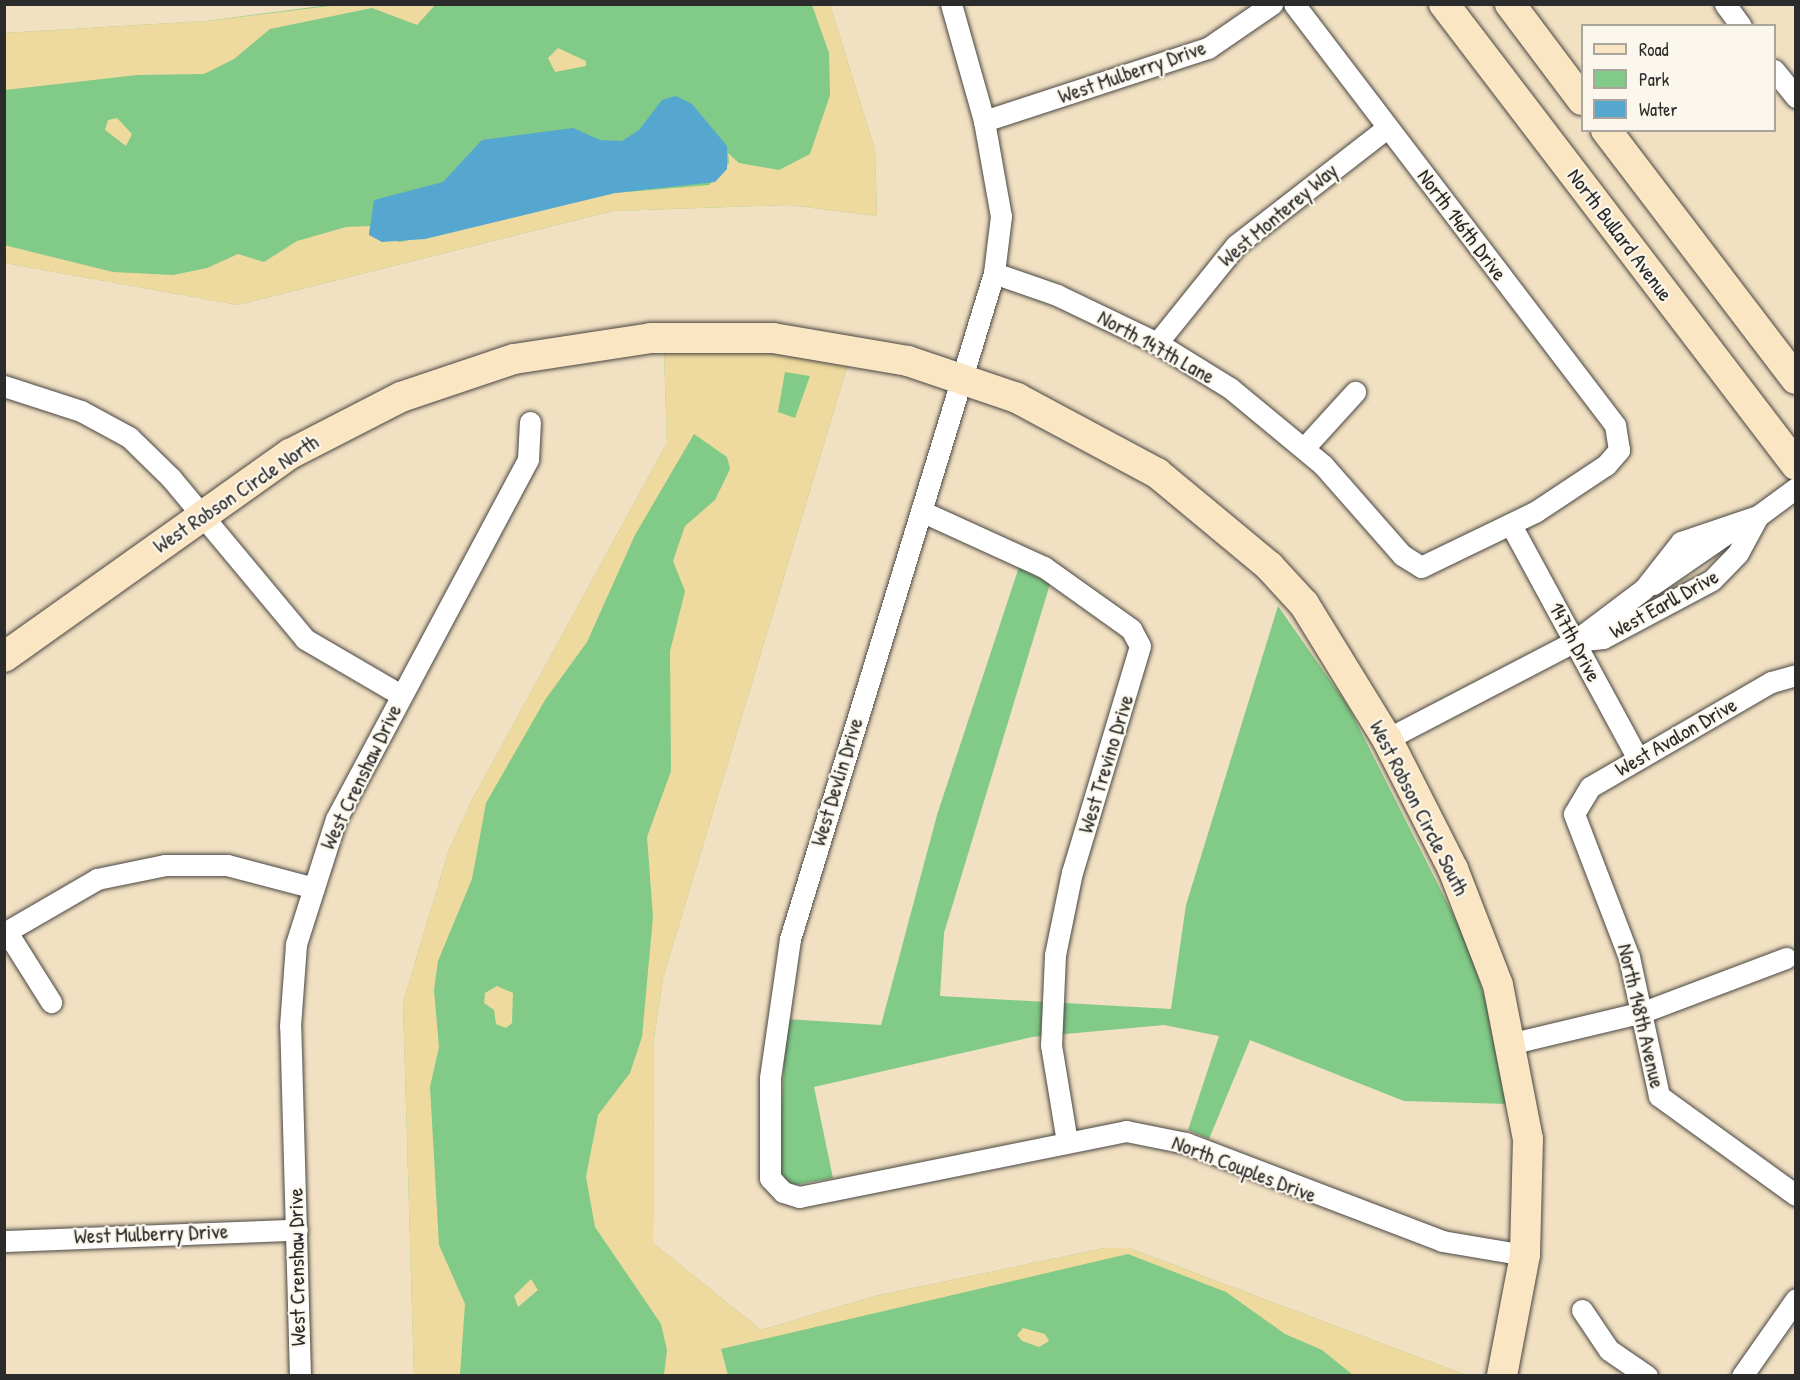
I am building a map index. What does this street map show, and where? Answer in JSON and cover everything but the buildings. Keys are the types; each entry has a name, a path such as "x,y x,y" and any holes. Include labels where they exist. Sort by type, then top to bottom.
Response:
{"street":[{"path":"951,4 984,121 1001,216 994,273 962,377"},
{"name":"West Mulberry Drive","path":"984,121 1208,48 1272,4"},
{"name":"North 146th Drive","path":"1294,4 1615,425 1619,450 1600,469 1511,525"},
{"name":"North Bullard Avenue","path":"1444,4 1796,465"},
{"path":"1510,4 1581,99"},
{"path":"1725,4 1740,24"},
{"path":"1776,73 1796,98"},
{"name":"West Monterey Way","path":"1157,343 1236,245 1388,127"},
{"path":"1608,132 1796,379"},
{"name":"North 147th Lane","path":"994,273 1057,295 1157,343 1230,388 1304,448 1402,555 1421,567 1511,525"},
{"name":"West Robson Circle North","path":"4,657 202,514 290,454 372,409 459,375 544,353 651,338 773,338 872,353 962,377 1017,398"},
{"name":"West Devlin Drive","path":"783,1192 768,1172 770,1078 783,976 962,377"},
{"path":"4,386 81,411 129,437 202,514 305,639 401,695"},
{"path":"1304,448 1355,392"},
{"name":"West Robson Circle South","path":"1017,398 1157,473 1269,566 1304,604 1387,739 1480,930 1513,1043 1528,1140 1525,1255 1502,1376"},
{"name":"West Crenshaw Drive","path":"300,1376 291,1006 296,944 310,887 336,819 528,459 530,422"},
{"name":"West Earll Drive","path":"1387,739 1575,641 1644,589 1681,542 1748,520 1796,488"},
{"name":"West Trevino Drive","path":"921,511 1044,567 1116,617 1140,646 1072,872 1055,955 1051,1045 1067,1142"},
{"name":"West Earll Drive","path":"1575,641 1604,638 1712,580 1738,553 1748,520"},
{"name":"147th Drive","path":"1511,525 1638,759"},
{"name":"West Avalon Drive","path":"1575,814 1590,787 1794,675"},
{"name":"North 148th Avenue","path":"1575,814 1612,905 1643,1012 1662,1100 1796,1195"},
{"path":"51,1002 6,932 97,879 165,865 227,865 310,887"},
{"path":"1513,1043 1643,1012 1786,958"},
{"name":"North Couples Drive","path":"783,1192 799,1197 1126,1131 1186,1143 1442,1241 1525,1255"},
{"name":"West Mulberry Drive","path":"4,1241 297,1230"},
{"path":"1742,1376 1796,1299"},
{"path":"1582,1310 1609,1350 1647,1376"}],"green space":[{"path":"337,4 830,5 875,150 877,216 789,205 613,211 238,305 5,263 5,33 206,21"},
{"path":"664,352 761,353 848,364 663,978 654,1038 653,1243 761,1330 875,1296 1105,1248 1129,1248 1466,1375 414,1375 403,1003 449,850 471,802 667,443"},
{"path":"1019,567 1050,584 944,933 940,996 1171,1009 1186,905 1278,606 1348,706 1466,940 1487,1005 1509,1104 1404,1101 1250,1040 1209,1139 1188,1130 1219,1036 1164,1025 1032,1037 814,1087 833,1178 794,1185 785,1179 779,1168 786,1019 881,1025 937,815"}],"sand":[{"path":"337,5 435,5 417,25 372,8 270,29 234,59 204,74 137,75 5,90 5,33 206,21"},
{"path":"812,5 830,5 875,150 877,216 789,205 613,211 238,305 5,263 4,245 113,272 173,275 207,268 238,254 264,262 297,241 346,227 370,226 369,235 400,242 615,193 709,185 729,163 728,153 739,163 779,170 810,154 830,95 829,53"},
{"path":"558,48 586,61 586,66 555,72 548,58"},
{"path":"117,118 132,134 126,146 105,130 108,120"},
{"path":"664,352 761,353 848,364 663,978 654,1038 653,1243 761,1330 875,1296 1105,1248 1129,1248 1466,1375 1353,1375 1322,1350 1285,1334 1226,1292 1128,1254 721,1349 728,1375 664,1375 667,1350 661,1324 595,1227 586,1177 598,1115 630,1073 642,1037 653,917 647,837 671,771 670,651 685,591 673,561 685,526 715,500 730,469 727,457 694,434 635,535 587,642 545,700 486,803 472,879 438,961 434,990 439,1047 430,1087 439,1245 465,1304 460,1375 414,1375 403,1003 449,850 471,802 667,443","holes":["785,372 810,376 795,418 778,412"]},
{"path":"497,986 513,993 512,1023 506,1028 496,1024 494,1010 484,1003 485,993"},
{"path":"531,1279 538,1290 518,1307 514,1296"},
{"path":"1023,1328 1045,1334 1049,1341 1039,1347 1022,1341 1017,1335"}],"water":[{"path":"676,96 692,104 727,146 727,169 715,182 615,193 425,239 382,242 369,235 374,200 443,182 482,140 573,128 600,140 622,141 639,130 662,100"}]}
